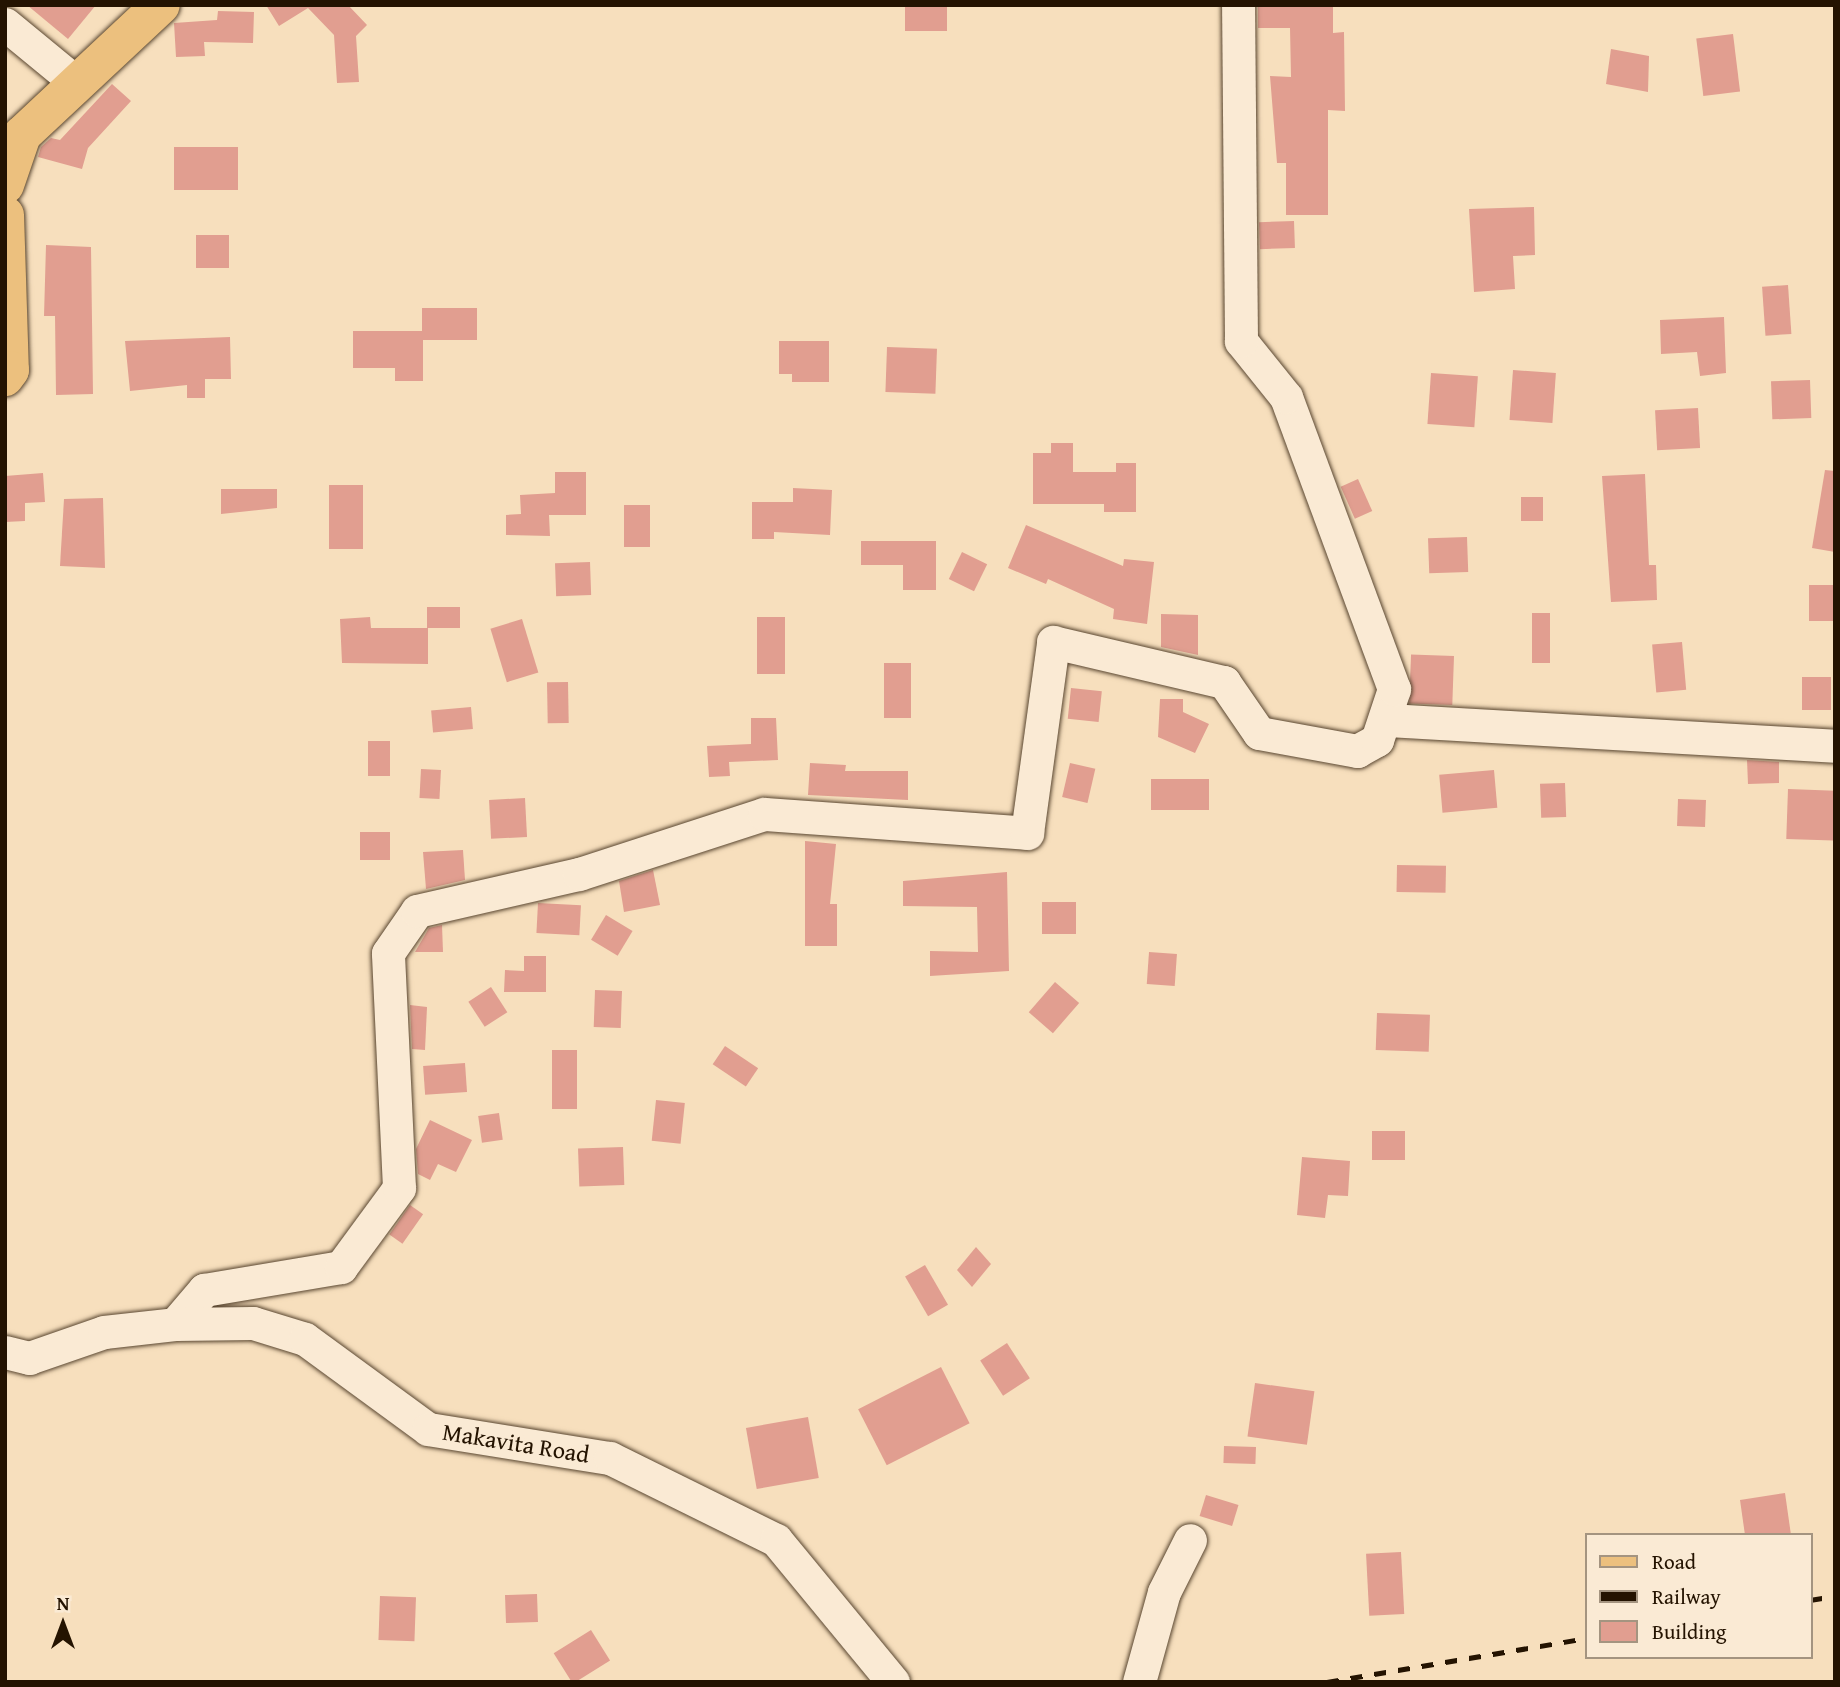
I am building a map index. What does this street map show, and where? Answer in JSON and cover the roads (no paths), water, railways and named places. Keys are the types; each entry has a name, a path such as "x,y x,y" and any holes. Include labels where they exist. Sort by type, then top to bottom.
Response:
{"main road":[{"path":"5,185 22,135 161,5"},
{"path":"5,215 10,370 5,377"}],"street":[{"path":"175,1324 204,1290 341,1267 400,1188 388,953 417,911 579,874 764,814 1027,833 1053,642 1224,682 1259,733 1357,751 1377,740 1387,720 1394,689 1286,397 1241,341 1238,5"},
{"path":"5,24 78,84"},
{"path":"1387,720 1835,746"},
{"name":"Makavita Road","path":"5,1352 29,1358 104,1332 175,1324 253,1323 305,1339 428,1429 610,1458 776,1540 893,1682"},
{"path":"1139,1682 1164,1592 1190,1540"}],"railway":[{"path":"1812,1600 1835,1596"},
{"path":"1327,1682 1584,1638"}]}
